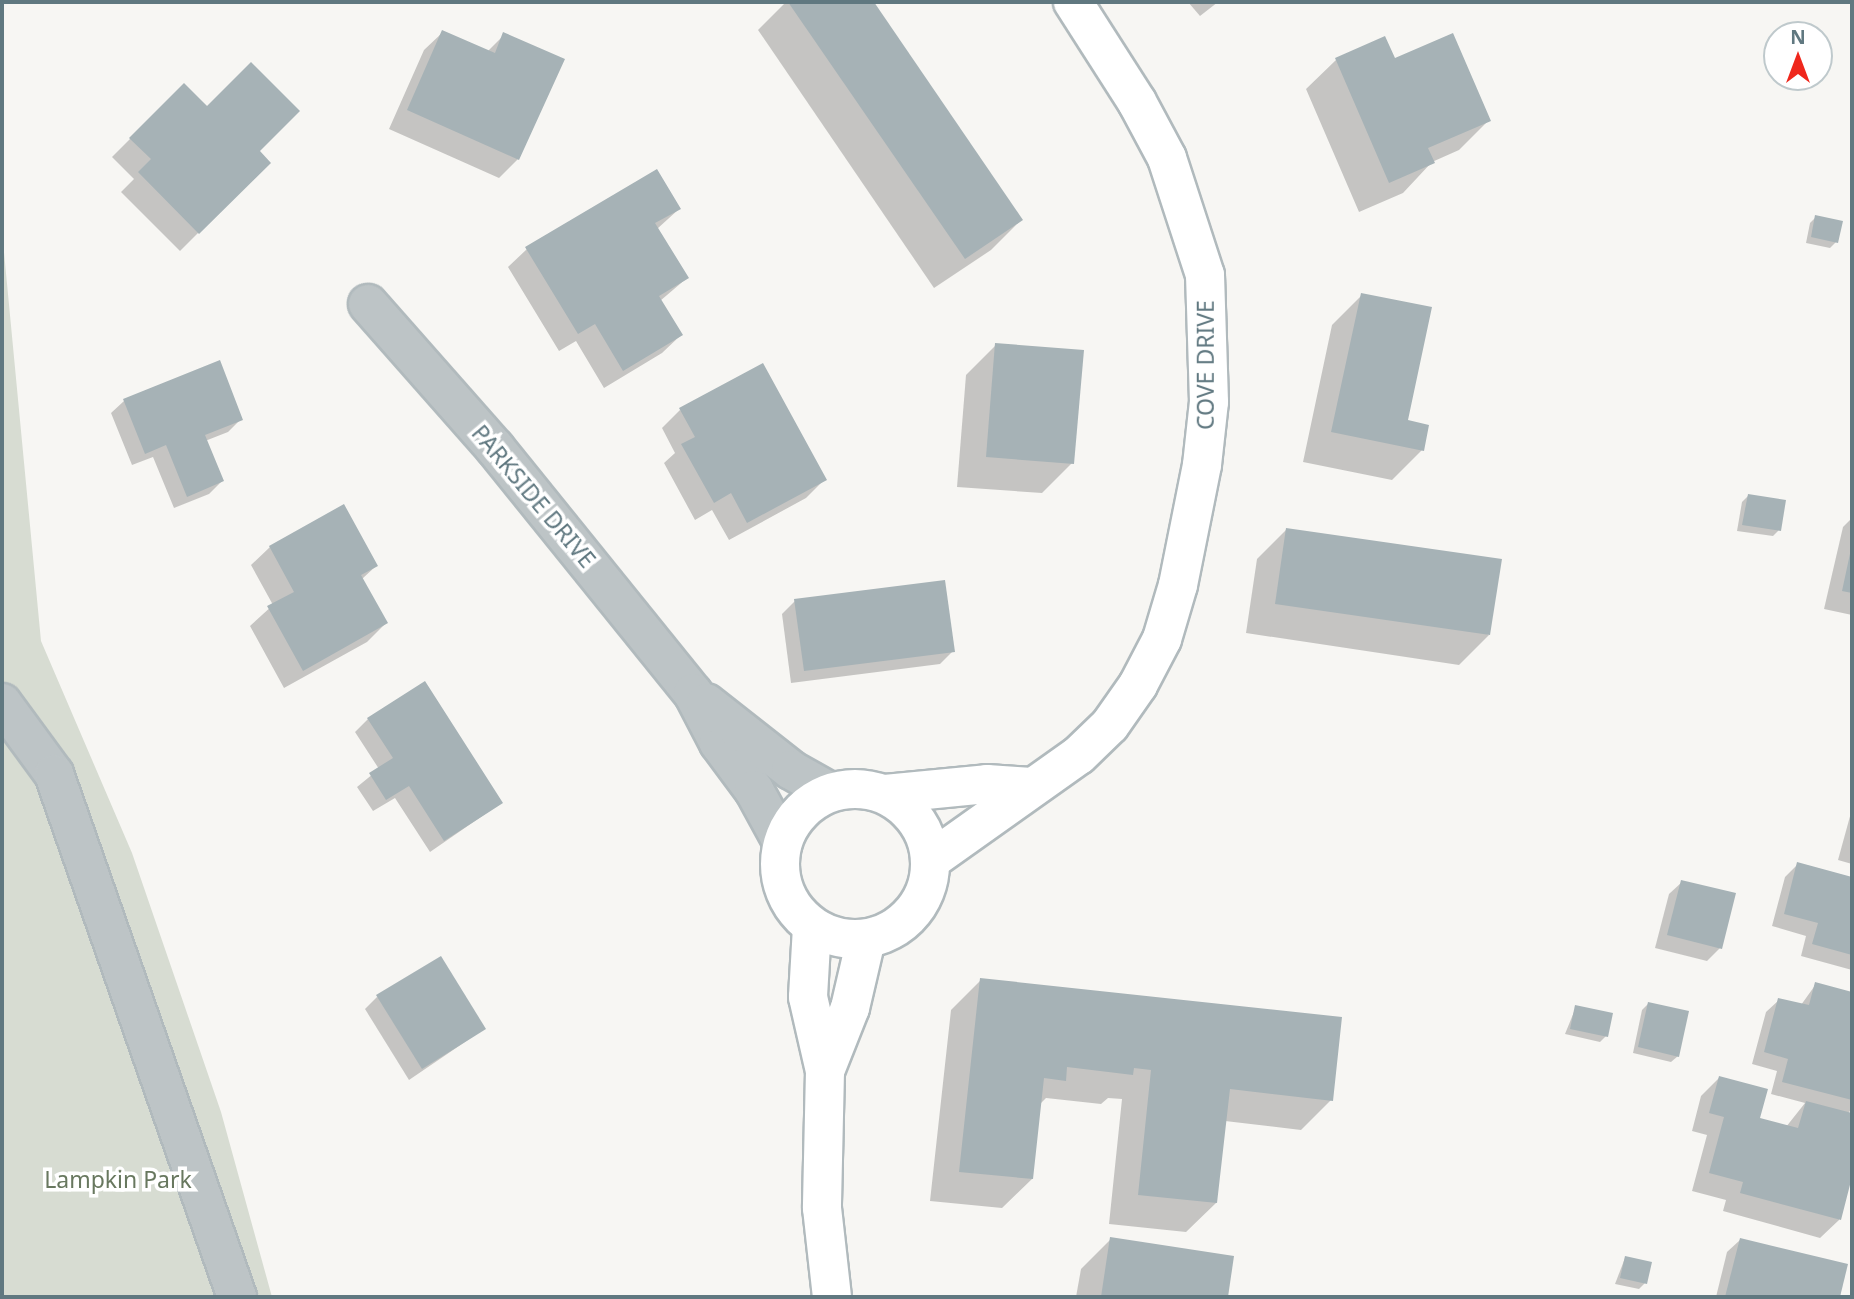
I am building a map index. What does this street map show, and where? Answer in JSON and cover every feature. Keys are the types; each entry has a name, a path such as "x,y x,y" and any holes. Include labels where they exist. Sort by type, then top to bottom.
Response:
{"street":[{"name":"COVE DRIVE","path":"931,860 971,835 1031,787 1079,754 1110,724 1138,685 1162,639 1191,527 1209,402 1205,275 1189,216 1167,158 1137,102 1073,2"},
{"name":"PARKSIDE DRIVE","path":"368,304 495,448 693,693 719,743 754,790 783,843"},
{"name":"PARKSIDE DRIVE","path":"693,693 791,770 830,792"},
{"path":"2,703 54,774 237,1297"},
{"path":"885,794 908,809 925,832 931,860 928,887 914,912 892,930 866,939 838,938 812,927 792,907 780,882 783,843 788,827 806,806 830,792 857,788 885,794 986,785 1031,787"},
{"path":"812,927 808,997 825,1071 822,1209 832,1297"},
{"path":"825,1071 850,1008 866,939"}],"green space":[{"name":"Lampkin Park","path":"2,231 41,641 132,853 221,1112 272,1297 2,1297"}],"building":[{"path":"788,2 874,2 1023,220 965,259"},
{"path":"442,30 495,53 503,32 565,59 519,160 407,110"},
{"path":"1453,33 1491,121 1428,148 1435,163 1389,183 1335,58 1385,36 1395,58"},
{"path":"251,62 300,111 260,151 271,163 199,234 138,172 151,159 129,138 184,83 207,106"},
{"path":"657,169 681,209 655,223 689,278 659,296 683,335 623,371 595,324 578,334 525,247"},
{"path":"1815,215 1843,221 1838,243 1811,237"},
{"path":"1361,293 1432,307 1408,420 1429,425 1424,451 1331,432"},
{"path":"995,343 1084,350 1074,464 986,457"},
{"path":"220,360 243,420 205,435 224,481 187,497 166,445 145,454 123,399"},
{"path":"763,363 827,480 747,523 731,493 714,503 681,444 695,437 679,408"},
{"path":"1748,494 1786,500 1781,531 1742,525"},
{"path":"344,504 378,566 361,575 388,623 303,671 267,606 294,592 269,546"},
{"path":"1286,528 1502,559 1490,635 1275,604"},
{"path":"1852,550 1852,593 1842,591"},
{"path":"945,580 955,652 804,671 794,599"},
{"path":"425,681 503,803 444,841 409,786 386,800 369,773 393,758 367,718"},
{"path":"1797,862 1852,877 1852,955 1812,944 1818,923 1784,914"},
{"path":"1681,880 1736,893 1722,949 1667,935"},
{"path":"441,956 486,1029 422,1069 376,995"},
{"path":"980,978 1342,1017 1333,1101 1230,1089 1217,1203 1138,1195 1151,1070 1134,1068 1133,1075 1067,1067 1066,1081 1044,1078 1033,1179 959,1172"},
{"path":"1815,982 1852,992 1852,1100 1782,1082 1788,1059 1764,1052 1778,998 1809,1005"},
{"path":"1648,1002 1689,1011 1679,1057 1638,1047"},
{"path":"1575,1005 1613,1013 1608,1037 1570,1029"},
{"path":"1719,1076 1768,1089 1760,1118 1798,1128 1806,1101 1852,1113 1852,1177 1841,1220 1740,1193 1743,1182 1709,1173 1724,1117 1709,1113"},
{"path":"1110,1237 1234,1256 1228,1297 1101,1297"},
{"path":"1740,1238 1848,1264 1840,1297 1725,1297"},
{"path":"1625,1256 1652,1262 1647,1284 1620,1278"}]}
